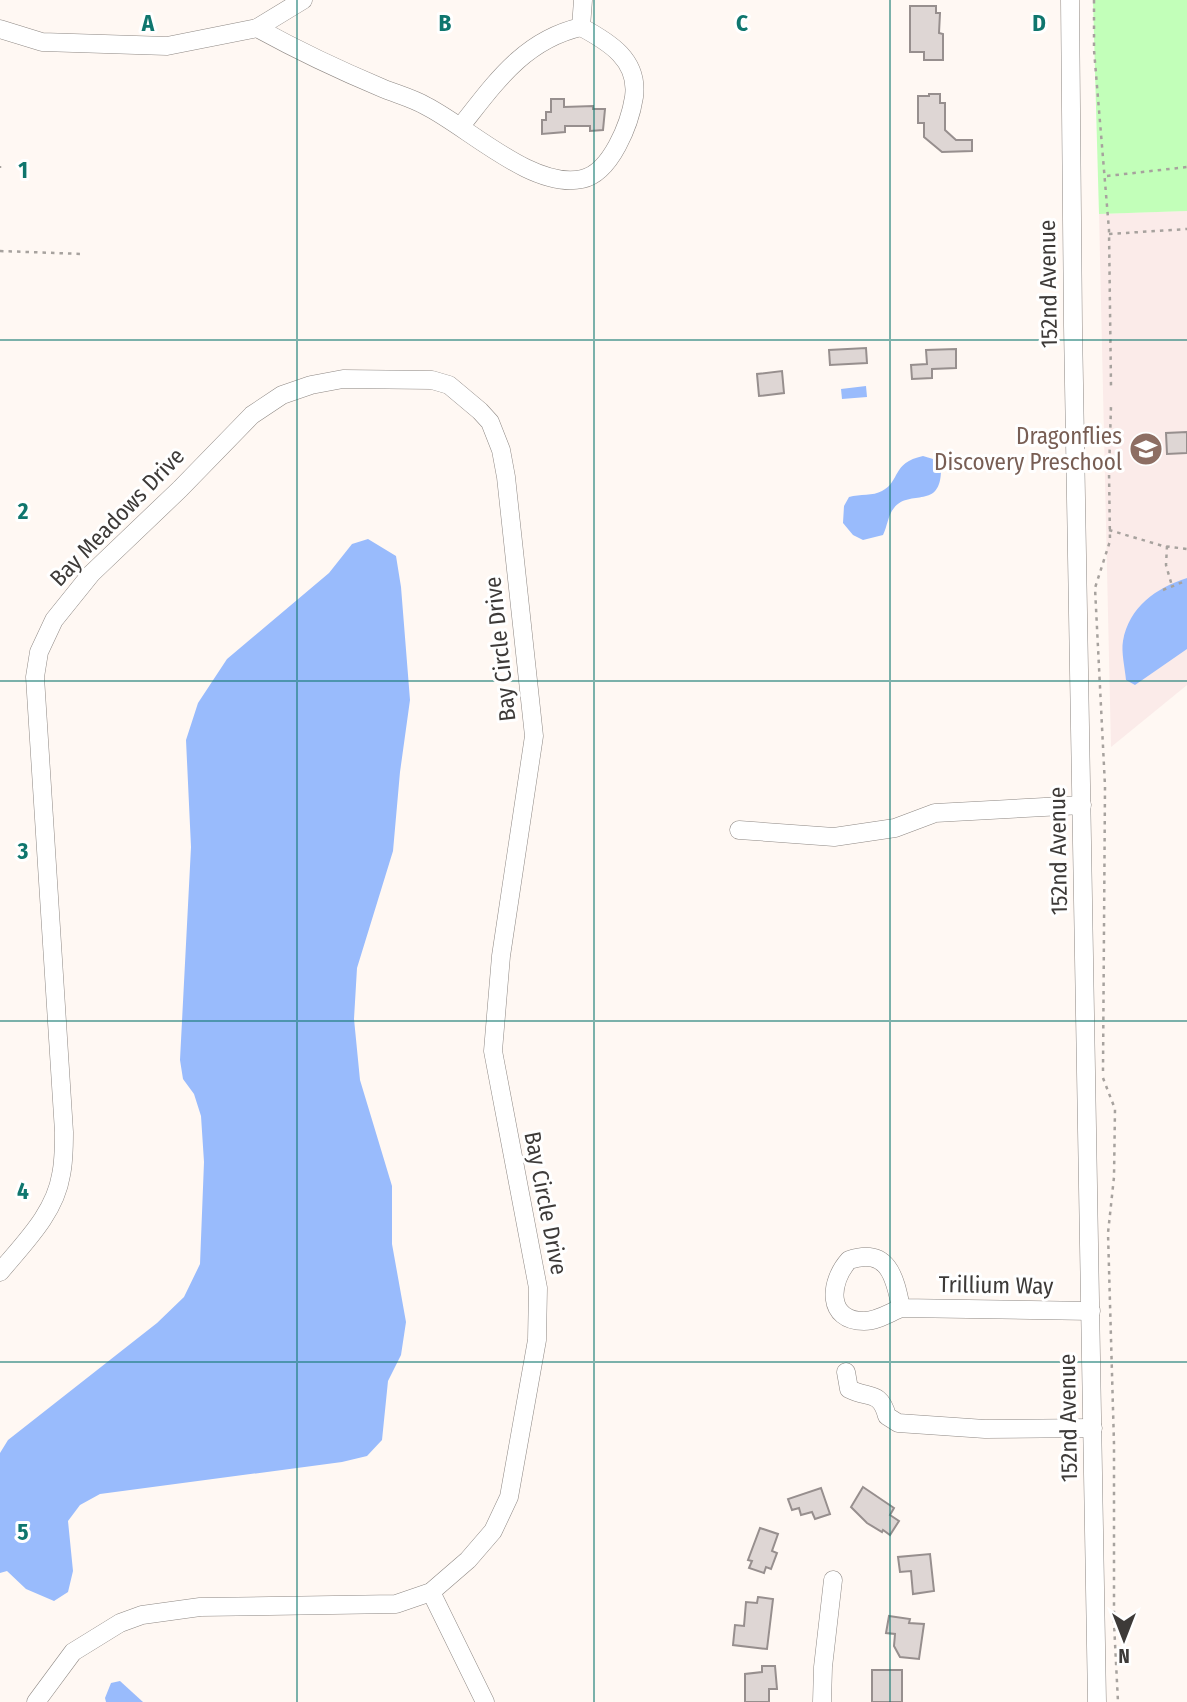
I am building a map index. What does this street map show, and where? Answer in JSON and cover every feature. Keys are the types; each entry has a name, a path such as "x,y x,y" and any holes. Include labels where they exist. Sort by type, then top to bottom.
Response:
{"street":[{"path":"0,29 42,42 167,46 257,28 303,0"},
{"path":"581,27 583,0"},
{"name":"152nd Avenue","path":"1070,0 1097,1702"},
{"path":"257,28 363,80 425,105 461,126 501,155 543,174 570,181 585,179 599,171 611,156 628,120 634,96 634,73 623,55 581,27 561,31 518,59 498,78 461,126"},
{"name":"Bay Meadows Drive","path":"0,1272 45,1215 56,1194 63,1159 64,1132 36,677 39,652 54,620 91,574 180,489 221,445 252,415 282,395 311,385 343,379 432,380 449,385"},
{"name":"Bay Circle Drive","path":"36,1702 73,1652 120,1623 142,1615 200,1606 396,1604 431,1592 468,1560 493,1531 509,1497 537,1340 538,1288 493,1051 500,956 534,736 501,450 490,422 481,411 449,385"},
{"path":"739,830 834,837 895,828 935,813 1082,805"},
{"name":"Trillium Way","path":"901,1308 1091,1311"},
{"path":"846,1372 849,1389 877,1397 884,1403 887,1416 898,1423 985,1429 1093,1428"},
{"path":"822,1702 822,1667 833,1580"},
{"path":"431,1592 485,1702"}],"path":[{"path":"1094,0 1094,50 1109,234 1111,386"},
{"path":"1106,176 1187,167"},
{"path":"1109,234 1187,229"},
{"path":"0,251 82,254"},
{"path":"1111,406 1110,541 1095,588 1105,786 1103,1079 1115,1109 1114,1177 1108,1233 1114,1444 1114,1623 1118,1702"},
{"path":"1109,530 1187,549"},
{"path":"1167,546 1168,576 1172,586"},
{"path":"1163,590 1183,582"}],"shaded area":[{"name":"Dragonflies Discovery Preschool","path":"1187,211 1187,685 1111,747 1099,214"}],"green space":[{"path":"1093,0 1187,0 1187,211 1099,214"}],"water":[{"path":"866,386 867,397 842,399 841,389"},
{"path":"923,456 933,459 941,469 936,490 930,495 901,502 892,511 883,535 863,540 853,535 843,523 844,506 849,497 882,491 906,463"},
{"path":"368,539 396,556 410,700 393,851 357,968 354,1019 360,1080 392,1186 392,1244 406,1322 401,1355 388,1381 382,1440 367,1456 342,1462 100,1494 80,1505 68,1521 73,1571 68,1592 54,1601 26,1589 7,1571 0,1573 0,1453 8,1440 157,1323 184,1297 200,1264 204,1162 201,1116 194,1094 183,1079 180,1060 191,847 186,740 198,703 227,659 329,573 352,544"},
{"path":"1187,578 1187,649 1135,685 1126,680 1122,650 1131,618 1155,593"},
{"path":"120,1681 143,1702 106,1702 111,1683"}],"building":[{"path":"910,6 936,6 936,13 940,13 939,33 943,34 943,60 924,60 924,52 910,52"},
{"path":"940,94 940,103 945,103 945,130 956,140 972,140 972,151 942,152 924,137 924,123 918,123 918,96"},
{"path":"551,99 564,99 564,107 593,106 593,109 605,109 603,130 590,131 590,126 565,126 565,132 542,134 542,120 546,120 546,112 551,112"},
{"path":"866,348 867,363 830,365 829,350"},
{"path":"956,349 956,368 932,369 932,378 912,379 911,365 927,364 926,350"},
{"path":"782,371 784,393 759,396 757,374"},
{"path":"1187,432 1187,453 1167,454 1166,433"},
{"path":"863,1487 894,1508 890,1515 899,1521 890,1535 867,1523 851,1507"},
{"path":"821,1488 830,1514 815,1519 812,1512 801,1515 799,1508 792,1510 788,1499"},
{"path":"760,1528 778,1534 772,1551 777,1553 771,1569 766,1567 764,1573 749,1568 752,1561 748,1560"},
{"path":"930,1554 934,1591 913,1594 911,1571 900,1572 898,1557"},
{"path":"758,1597 773,1599 767,1649 733,1645 735,1625 744,1626 746,1602 757,1603"},
{"path":"889,1616 910,1619 909,1623 924,1624 919,1659 900,1657 894,1646 895,1634 886,1633"},
{"path":"762,1666 775,1666 777,1689 769,1689 769,1702 745,1702 745,1674 762,1672"},
{"path":"872,1670 902,1670 902,1702 872,1702"}],"place":[{"name":"Dragonflies Discovery Preschool","path":"1146,449"}]}
